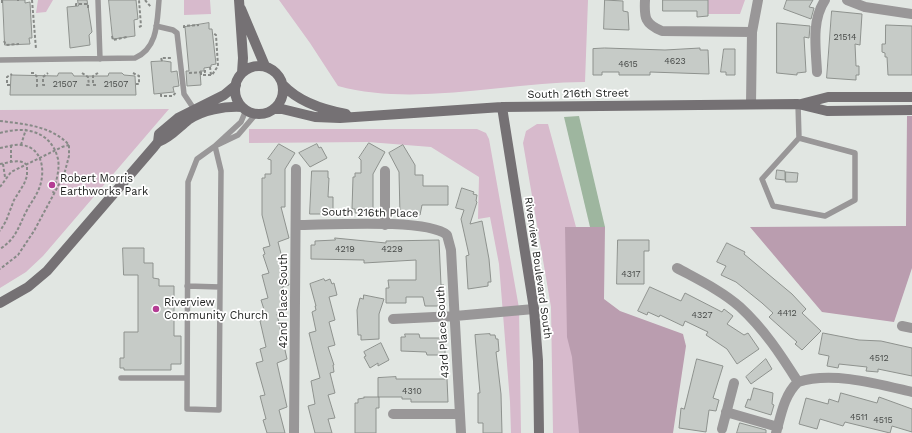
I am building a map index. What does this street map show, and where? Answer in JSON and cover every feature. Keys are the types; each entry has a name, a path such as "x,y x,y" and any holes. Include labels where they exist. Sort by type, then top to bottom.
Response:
{"street":[{"path":"645,0 644,13 652,27 662,31 752,32"},
{"path":"751,104 752,32 758,0"},
{"path":"817,72 815,32 817,16 825,0"},
{"path":"848,0 865,7 912,14"},
{"path":"239,2 265,66"},
{"path":"158,142 159,134 178,118 224,95 236,85 242,73 243,58 239,2"},
{"path":"0,303 28,287 47,271 158,142 165,140 190,119 227,106 244,109 256,114 263,114 275,109 282,98 283,85 275,71 265,66 253,67 242,73"},
{"path":"236,85 236,96 244,109"},
{"name":"South 216th Street","path":"283,85 288,91 309,103 338,113 358,116"},
{"name":"South 216th Street","path":"275,109 326,118 502,107 798,104 828,97 912,97"},
{"name":"South 216th Street","path":"798,104 827,111 912,110"},
{"name":"Riverview Boulevard South","path":"502,107 534,309 538,360 538,433"},
{"name":"42nd Place South","path":"294,433 296,169"},
{"path":"385,171 385,225"},
{"name":"South 216th Place","path":"296,225 423,226 443,232"},
{"name":"43rd Place South","path":"443,232 447,236 450,250 461,433"},
{"path":"677,268 722,293 740,307 772,342 798,382"},
{"path":"393,319 455,316 534,309"},
{"path":"726,412 777,430 785,401 792,388 798,382 814,378 845,379 912,392"},
{"path":"722,430 734,383"},
{"path":"393,414 460,414"}],"lane":[{"path":"98,0 100,59"},
{"path":"0,60 100,59 135,58 141,56 150,46 156,26 159,0"},
{"path":"156,26 173,30 177,33 184,94 194,109"},
{"path":"798,104 799,138 762,179 773,206 825,216 855,200 855,153 799,138"},
{"path":"215,146 221,171 218,410 187,409 188,182 197,159 215,146 241,122 244,109"},
{"path":"215,146 238,135 256,114"},
{"path":"187,286 220,287"},
{"path":"121,378 187,378"}],"path":[{"path":"32,0 33,34 36,49"},
{"path":"139,0 141,26 139,27"},
{"path":"145,0 149,6"},
{"path":"76,6 76,4 88,4 88,9"},
{"path":"184,31 184,26 199,25"},
{"path":"211,75 218,66 216,34 213,33"},
{"path":"113,36 113,40 127,37"},
{"path":"4,40 6,45 19,44"},
{"path":"162,61 161,58 168,58"},
{"path":"210,67 211,75"},
{"path":"188,68 188,73 205,72 205,68"},
{"path":"96,85 93,85 93,76 98,72"},
{"path":"201,72 201,75 211,75"},
{"path":"31,73 34,73 37,77 37,86 35,86"},
{"path":"45,85 43,85 43,77 48,73"},
{"path":"82,73 88,77 89,85 86,85"},
{"path":"133,73 139,76 139,84 136,84"},
{"path":"10,85 7,85 7,77 12,74"},
{"path":"161,94 161,96 173,96 175,93"},
{"path":"0,121 16,122 44,129 65,140 69,145 68,161 60,184 34,232 18,255 0,268"},
{"path":"0,133 13,129 26,129 41,134 47,139 58,158 58,171 52,197"},
{"path":"20,145 26,129"},
{"path":"0,148 20,145 34,150 40,158 42,174 38,190 14,238 0,249"},
{"path":"0,187 11,172 69,145"},
{"path":"11,146 11,162"},
{"path":"6,177 1,164 24,162 27,165"},
{"path":"0,231 6,221 14,200 24,184 27,176 27,165"},
{"path":"0,177 6,177"}],"shaded area":[{"path":"38,0 53,0 46,12 36,13"},
{"path":"184,0 210,0 211,14 184,15"},
{"path":"279,0 588,0 585,82 555,83 429,94 368,92 338,86 310,43"},
{"path":"706,0 745,0 740,14 707,14"},
{"name":"Robert Morris Earthworks Park","path":"169,109 43,256 26,272 0,288 0,110"},
{"path":"579,116 605,227 590,227 564,117"},
{"path":"907,116 912,116 912,268 894,322 822,312 750,227 906,226"},
{"path":"537,124 548,124 576,227 603,433 553,433 551,307 523,143 526,131"},
{"path":"249,129 477,129 486,133 489,139 519,308 521,433 511,433 499,264 490,217 478,219 479,177 431,147 368,142 249,143"},
{"path":"565,227 605,227 604,299 620,311 683,334 686,346 673,433 579,433 572,357 567,337"}],"building":[{"path":"3,0 25,0 25,3 30,2 32,38 29,38 30,44 5,45"},
{"path":"78,0 87,0 92,32 89,35 90,45 70,48 67,7 78,6"},
{"path":"109,0 136,0 138,19 134,20 135,36 113,39"},
{"path":"605,0 623,1 623,11 628,12 629,30 604,29"},
{"path":"663,0 708,0 708,16 697,17 697,11 663,11"},
{"path":"787,0 813,0 809,7 814,8 811,19 784,9"},
{"path":"832,11 862,14 860,45 855,44 856,66 859,66 859,75 856,75 856,80 827,78"},
{"path":"209,23 209,29 212,29 216,64 211,65 211,67 204,68 204,71 200,71 201,85 187,86 186,71 189,71 185,27"},
{"path":"777,23 810,26 809,38 804,37 806,72 797,73 797,75 777,73"},
{"path":"886,25 912,26 912,75 888,75 887,57 885,57 885,53 882,52 882,44 885,44"},
{"path":"700,48 700,50 708,50 709,74 650,72 650,75 619,75 619,72 602,72 602,75 593,75 593,49 665,50"},
{"path":"724,49 735,49 735,75 726,75 726,72 721,72"},
{"path":"151,62 171,62 171,72 177,71 179,86 173,87 174,92 154,94"},
{"path":"59,73 72,73 74,76 108,76 109,73 122,73 124,75 135,76 136,95 10,95 11,75 57,76"},
{"path":"369,143 385,152 373,174 373,214 360,215 361,213 355,213 355,209 352,209 353,177 355,177 355,173 361,173 361,160 359,158"},
{"path":"279,144 295,153 285,169 285,207 281,207 289,238 278,242 289,285 282,287 288,310 277,314 287,359 277,363 287,407 279,410 285,433 267,433 263,420 266,419 260,396 265,395 256,363 263,361 260,349 266,347 260,321 267,319 261,300 268,298 262,275 269,273 263,255 265,254 263,248 270,246 262,215 262,178 265,178 265,174 271,174 271,160 268,159"},
{"path":"317,144 319,148 321,147 327,158 310,167 299,153"},
{"path":"403,145 415,165 415,175 423,175 423,186 448,186 448,205 422,205 420,215 400,215 399,172 389,153"},
{"path":"777,170 785,171 785,180 776,179"},
{"path":"312,171 328,171 328,197 333,197 333,209 330,209 330,214 310,214"},
{"path":"786,172 798,173 797,182 786,182"},
{"path":"462,188 474,192 473,194 477,195 477,202 470,224 482,221 489,259 491,282 488,282 488,286 468,289 466,256 469,255 461,219 464,210 456,208"},
{"path":"335,238 386,243 386,241 439,240 441,285 444,285 444,301 439,302 439,306 425,306 423,297 406,297 406,303 386,303 386,288 389,288 388,280 416,280 416,260 364,263 364,260 311,259 311,245 315,245 315,241 335,240"},
{"path":"618,240 649,240 649,251 644,251 644,284 617,284"},
{"path":"727,243 745,252 744,254 792,294 806,309 802,313 821,331 802,350 795,344 797,342 769,317 773,313 736,282 721,275 726,266 717,262"},
{"name":"Riverview Community Church","path":"123,248 144,248 144,263 153,263 153,278 159,279 159,286 174,286 174,336 181,336 181,364 171,364 171,370 124,370 124,368 120,368 120,358 124,358 124,332 138,332 138,275 124,275"},
{"path":"324,279 325,281 330,279 332,284 334,283 337,295 329,297 335,320 329,322 335,345 328,347 334,365 334,372 330,373 335,393 328,395 335,418 328,419 332,433 315,433 308,406 315,404 311,381 320,378 309,333 316,331 312,312 316,310 316,306 310,284"},
{"path":"650,287 681,301 685,293 722,312 724,309 733,316 727,324 744,335 748,333 759,349 737,364 727,349 706,335 708,332 685,321 683,326 660,315 659,317 648,312 647,315 638,311"},
{"path":"364,295 384,299 379,314 379,339 361,340 361,335 358,335 357,310 360,298 363,299"},
{"path":"823,333 859,340 881,341 912,348 912,376 878,369 878,372 866,371 867,367 839,364 838,368 827,366 829,356 819,354"},
{"path":"405,334 419,334 420,338 445,338 445,355 427,355 426,352 401,351 401,337 405,337"},
{"path":"475,335 495,335 496,339 498,339 499,351 496,352 501,394 502,433 483,433 483,423 478,423 478,393 480,393"},
{"path":"381,343 389,360 378,366 378,363 370,368 364,357 366,356 364,352"},
{"path":"697,359 723,366 713,398 719,400 716,411 709,410 706,432 679,428 681,408 684,409"},
{"path":"766,359 772,369 751,384 746,377"},
{"path":"396,377 396,379 447,379 448,402 411,402 411,399 402,399 402,397 378,397 378,378"},
{"path":"754,388 773,393 772,404 774,405 771,415 745,407 748,399 750,400"},
{"path":"841,393 877,403 879,397 912,409 912,432 892,426 890,433 845,422 843,426 820,419 817,429 799,424 806,398 828,404 829,399 838,402"},
{"path":"364,397 379,397 379,408 376,408 376,433 355,433 355,403 358,403 358,399"},
{"path":"740,423 766,430 766,433 737,433"}],"place":[{"name":"Robert Morris Earthworks Park","path":"52,185"},
{"name":"Riverview Community Church","path":"156,309"}]}
